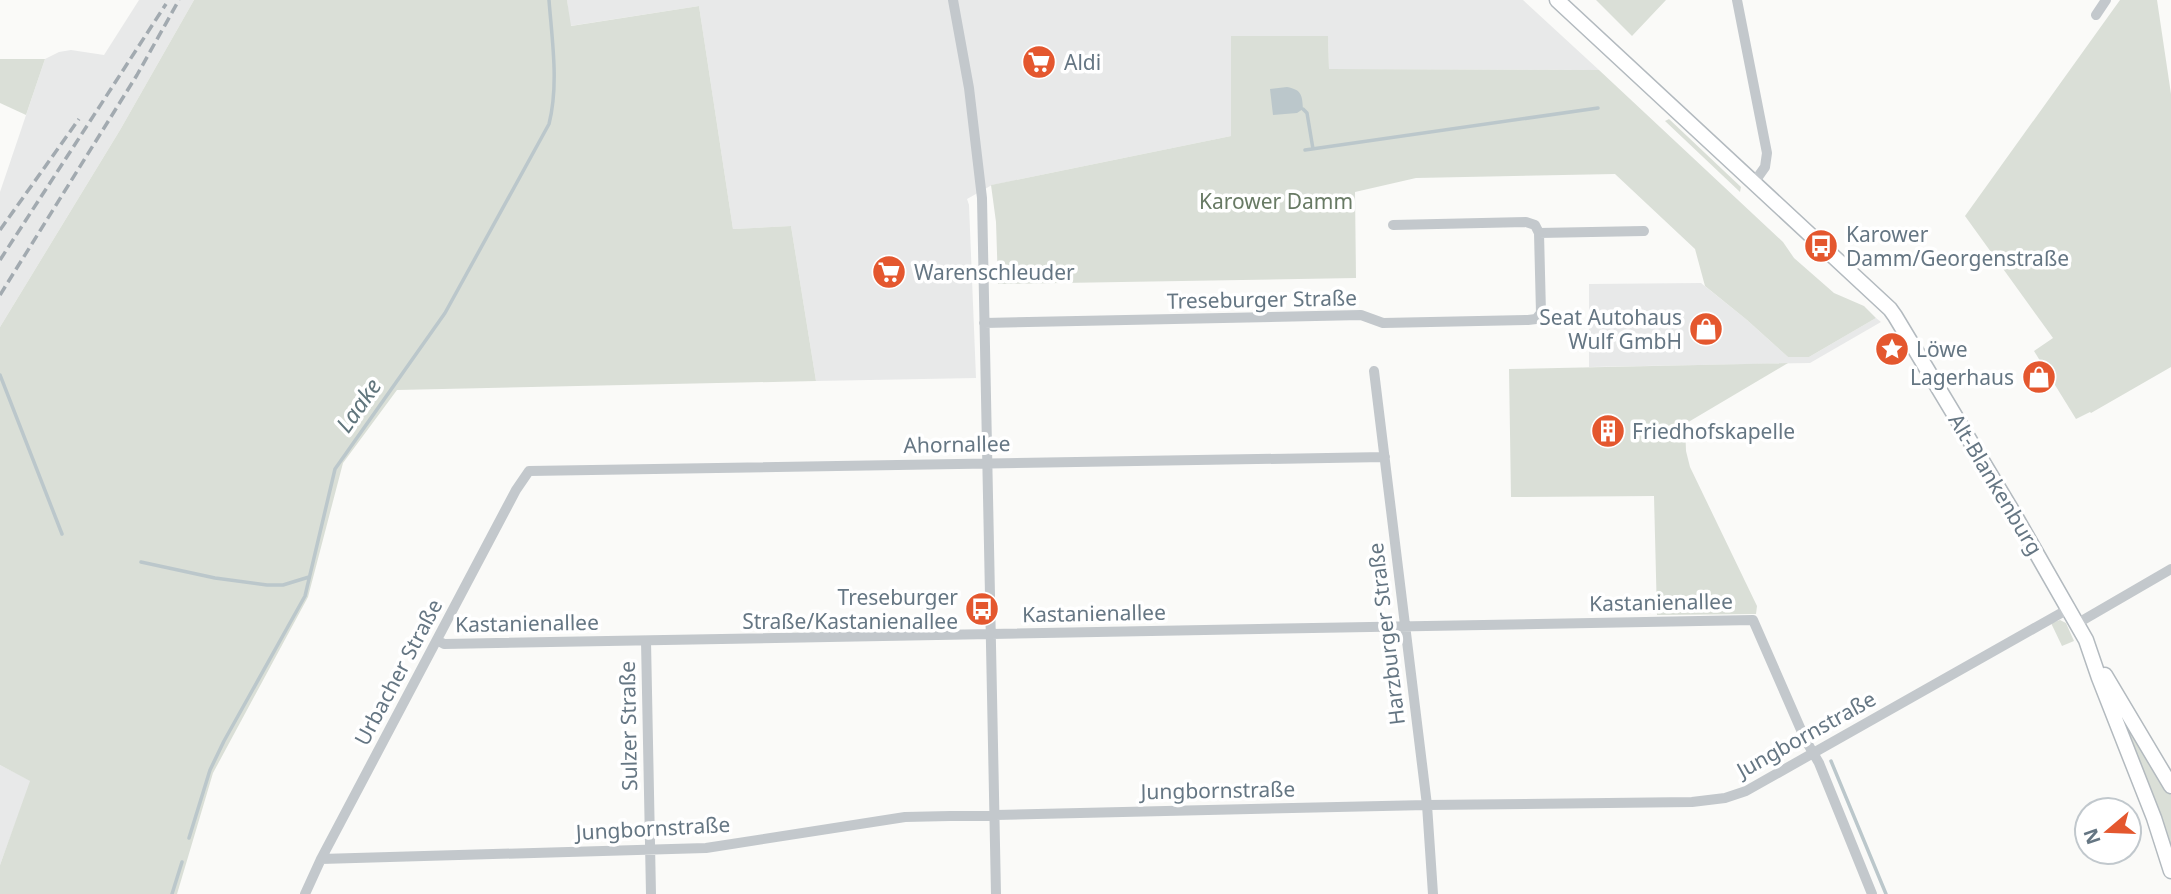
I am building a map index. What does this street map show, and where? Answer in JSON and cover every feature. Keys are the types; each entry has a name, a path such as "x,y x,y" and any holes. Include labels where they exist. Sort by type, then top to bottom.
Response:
{"main road":[{"path":"1557,0 1753,184"},
{"name":"Alt-Blankenburg","path":"1753,184 1890,309 1926,364 2078,623 2154,818 2171,871"},
{"name":"Alt-Blankenburg","path":"2095,663 2108,679 2171,786"}],"street":[{"path":"953,0 969,88 982,198 996,894"},
{"path":"1737,0 1767,153 1765,167 1753,184"},
{"path":"2096,15 2106,0"},
{"path":"1393,225 1526,222 1535,225 1539,233 1644,231"},
{"name":"Treseburger Straße","path":"984,323 1361,315 1382,323 1528,320 1541,313 1539,233"},
{"name":"Harzburger Straße","path":"1374,371 1427,805 1433,894"},
{"name":"Ahornallee","path":"529,471 1385,457"},
{"name":"Urbacher Straße","path":"305,894 516,490 529,471"},
{"path":"2078,623 2171,569"},
{"name":"Jungbornstraße","path":"321,859 706,848 905,817 1692,802 1725,798 1746,791 2070,608"},
{"name":"Kastanienallee","path":"437,640 444,643 646,641 1754,620 1805,739 1814,753"},
{"name":"Sulzer Straße","path":"646,641 651,894"},
{"path":"1814,753 1872,894"}],"shaded area":[{"path":"139,0 194,0 120,130 0,327 0,192 45,59 71,50 104,55"},
{"path":"567,0 1523,0 1599,70 1329,69 1328,37 1231,136 992,185 967,199 976,378 816,381 791,226 733,229 699,6 570,26"},
{"path":"1287,87 1300,94 1303,109 1297,113 1273,115 1270,89"},
{"path":"1701,283 1788,357 1809,357 1876,318 1881,322 1810,363 1589,367 1589,284"},
{"path":"0,765 31,781 0,865"}],"green space":[{"path":"194,0 567,0 571,26 699,6 733,229 791,226 816,381 397,390 343,463 308,597 213,773 177,894 0,894 0,865 30,781 0,765 0,327 120,130"},
{"path":"1596,0 1666,0 1632,36"},
{"path":"2120,0 2157,0 2171,94 2171,367 2076,419 2034,351 2053,338 1965,216"},
{"name":"Karower Damm","path":"1231,36 1328,36 1329,69 1599,70 1783,242 1794,258 1834,293 1864,306 1876,318 1809,357 1788,357 1705,286 1695,249 1615,174 1416,178 1355,192 1356,278 998,284 996,222 991,185 1231,136"},
{"path":"0,59 45,59 26,115 0,103"},
{"path":"1669,119 1741,187 1740,192 1665,121"},
{"path":"1788,363 1685,424 1686,451 1690,467 1757,606 1756,614 1657,615 1654,496 1511,497 1509,369"},
{"path":"2060,620 2066,623 2074,641 2062,646 2051,623"},
{"path":"2122,712 2171,795 2171,850 2118,714"}],"waterway":[{"name":"Laake","path":"189,838 210,770 305,596 335,469 445,313 549,124 554,93 549,0"},
{"path":"1305,150 1598,108"},
{"path":"1303,109 1307,113 1313,149"},
{"path":"0,375 62,534"},
{"path":"141,562 215,578 267,585 283,585 309,577"},
{"path":"1831,761 1886,894"},
{"name":"Laake","path":"172,894 182,862"}],"railway":[{"path":"0,295 137,75 179,0"},
{"path":"0,260 166,4"},
{"path":"0,230 79,119"}],"place":[{"name":"Aldi","path":"1039,62"},
{"name":"Karower Damm/Georgenstraße","path":"1821,246"},
{"name":"Warenschleuder","path":"889,272"},
{"name":"Seat Autohaus Wulf GmbH","path":"1706,329"},
{"name":"Löwe","path":"1892,349"},
{"name":"Lagerhaus","path":"2039,377"},
{"name":"Friedhofskapelle","path":"1608,431"},
{"name":"Treseburger Straße/Kastanienallee","path":"982,609"}]}
